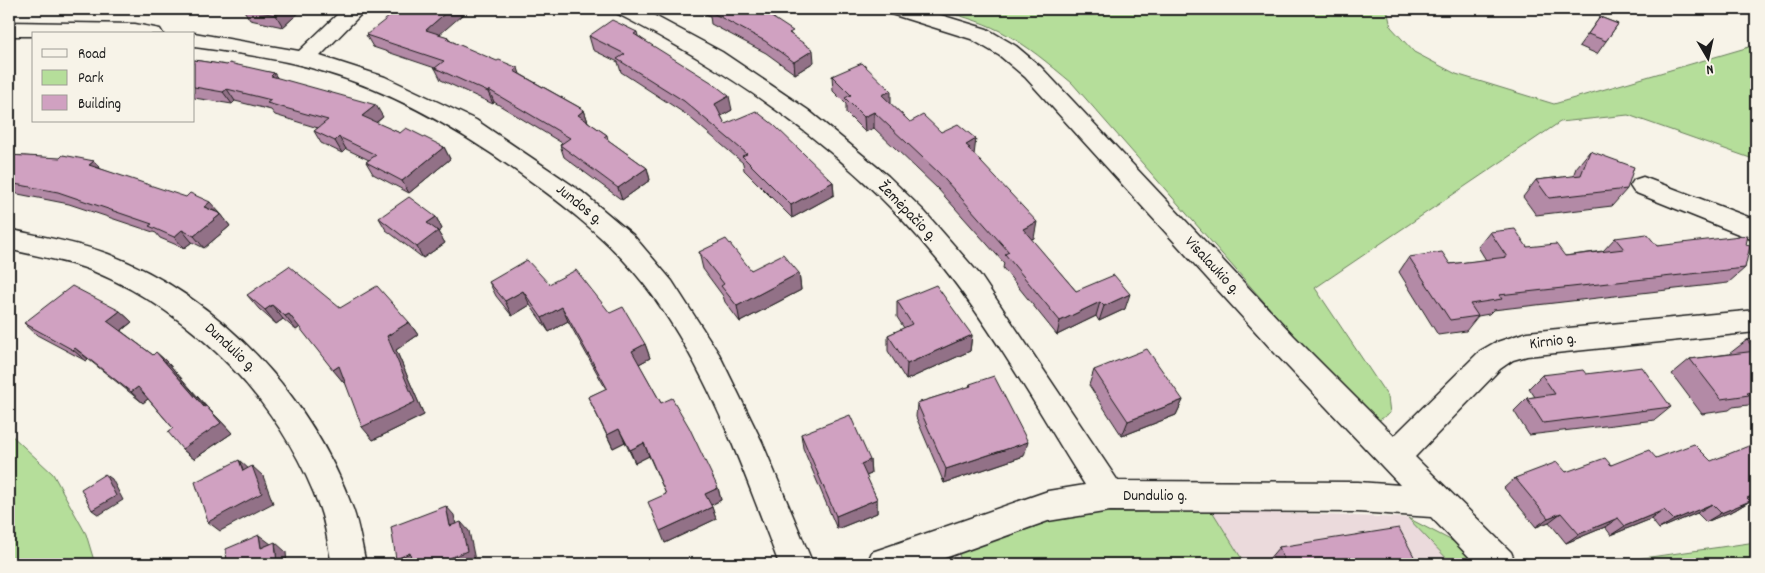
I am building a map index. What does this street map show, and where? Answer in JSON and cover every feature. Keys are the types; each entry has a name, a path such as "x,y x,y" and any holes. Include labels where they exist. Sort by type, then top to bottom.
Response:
{"street":[{"path":"304,59 355,9"},
{"name":"Žemėpačio g.","path":"626,9 696,47 801,116 887,190 948,255 999,324 1110,496"},
{"name":"Visalaukio g.","path":"899,9 979,34 1008,51 1033,72 1284,344 1498,564"},
{"path":"9,29 141,32"},
{"name":"Jundos g.","path":"195,40 240,46 304,59 376,82 472,128 561,189 605,225 635,254 671,302 705,357 760,471 796,564"},
{"path":"1643,186 1756,231"},
{"name":"Dundulio g.","path":"9,239 107,266 156,290 196,318 232,348 261,378 316,462 337,510 349,564"},
{"name":"Kirnio g.","path":"1394,457 1490,360 1504,350 1527,344 1756,320"},
{"name":"Dundulio g.","path":"884,564 1048,506 1110,496 1358,497 1436,502"}],"shaded area":[{"path":"1212,511 1408,518 1452,564 1245,564"}],"green space":[{"path":"934,9 1387,9 1391,27 1414,52 1456,74 1554,104 1756,45 1756,160 1628,115 1560,122 1315,288 1388,397 1390,413 1372,425 1072,83 1010,36 968,18"},
{"path":"9,433 53,474 86,534 95,564 9,564"},
{"path":"1119,507 1212,511 1245,564 962,564 956,545 1075,513"},
{"path":"1408,518 1466,548 1482,564 1452,564"},
{"path":"1756,542 1756,564 1601,564"}],"building":[{"path":"244,9 283,9 276,15"},
{"path":"399,9 450,9 426,30 448,37 446,39 518,68 514,71 584,110 578,115 607,135 604,137 647,168 618,188 560,145 570,138 489,90 488,92 435,68 444,61 366,35"},
{"path":"713,9 772,10 767,14 793,31 789,33 813,50 794,62 765,41 709,11"},
{"path":"1600,17 1618,24 1606,41 1588,34"},
{"path":"612,20 637,32 634,34 711,82 729,96 715,104 725,124 756,111 774,125 833,182 791,205 742,156 747,154 684,101 617,59 625,54 589,36"},
{"path":"195,60 227,65 229,63 274,73 271,76 376,105 362,116 400,133 406,128 444,147 402,181 366,162 376,155 339,137 335,141 314,131 328,120 267,103 271,100 227,89 223,92 195,87"},
{"path":"862,63 891,91 882,95 910,122 923,115 941,132 958,124 976,139 966,145 1037,222 1023,229 1076,291 1114,275 1130,294 1104,306 1100,302 1060,321 1005,254 1009,252 939,173 874,112 864,117 845,98 851,95 832,76"},
{"path":"1590,151 1634,167 1627,189 1549,198 1536,180 1581,175"},
{"path":"9,155 60,158 63,155 94,161 89,165 186,197 190,193 210,202 204,207 221,214 194,236 182,230 174,237 149,226 152,224 58,192 9,183"},
{"path":"409,197 436,217 427,223 438,231 417,247 379,218"},
{"path":"1515,229 1527,247 1556,244 1565,256 1624,249 1615,238 1647,234 1657,246 1748,235 1746,245 1750,246 1745,268 1499,295 1502,299 1470,304 1478,316 1450,320 1409,257 1442,252 1450,264 1507,257 1490,232"},
{"path":"726,239 751,270 783,254 799,273 737,306 721,286 724,284 699,252"},
{"path":"527,260 549,284 576,270 610,313 623,307 645,344 632,351 661,403 672,398 689,427 718,488 705,494 712,507 660,531 648,502 666,494 644,443 630,450 619,429 607,435 588,397 607,388 562,307 542,318 523,291 505,301 489,282"},
{"path":"289,266 340,308 377,286 409,322 387,336 415,402 362,427 339,366 333,370 289,314 285,316 272,305 265,310 247,295"},
{"path":"936,285 972,335 907,364 888,335 912,324 897,301"},
{"path":"72,286 120,311 107,321 153,355 156,352 204,407 206,406 221,423 182,449 168,432 173,428 138,387 131,392 75,348 73,350 24,323"},
{"path":"1756,339 1756,351 1747,340"},
{"path":"1147,349 1183,400 1128,421 1094,370"},
{"path":"1756,351 1756,392 1747,393 1749,395 1721,399 1690,359"},
{"path":"1642,367 1671,407 1543,423 1527,398 1555,394 1542,375 1583,370 1586,374"},
{"path":"994,376 1028,442 946,469 917,403 971,386 970,384"},
{"path":"850,415 870,460 861,464 877,499 836,516 801,434"},
{"path":"1756,443 1756,494 1747,498 1750,501 1721,513 1712,504 1674,520 1664,510 1625,526 1618,518 1579,534 1561,513 1548,518 1515,478 1557,462 1566,472 1605,458 1611,465 1649,450 1656,458 1694,444 1711,461"},
{"path":"239,460 243,471 252,466 262,493 208,522 195,482"},
{"path":"105,474 116,496 92,510 81,489"},
{"path":"446,506 450,526 461,522 467,551 435,564 412,564 410,553 396,559 391,527"},
{"path":"1399,528 1418,564 1286,564 1279,547"},
{"path":"259,535 261,548 275,542 277,564 227,564 226,549"}]}
